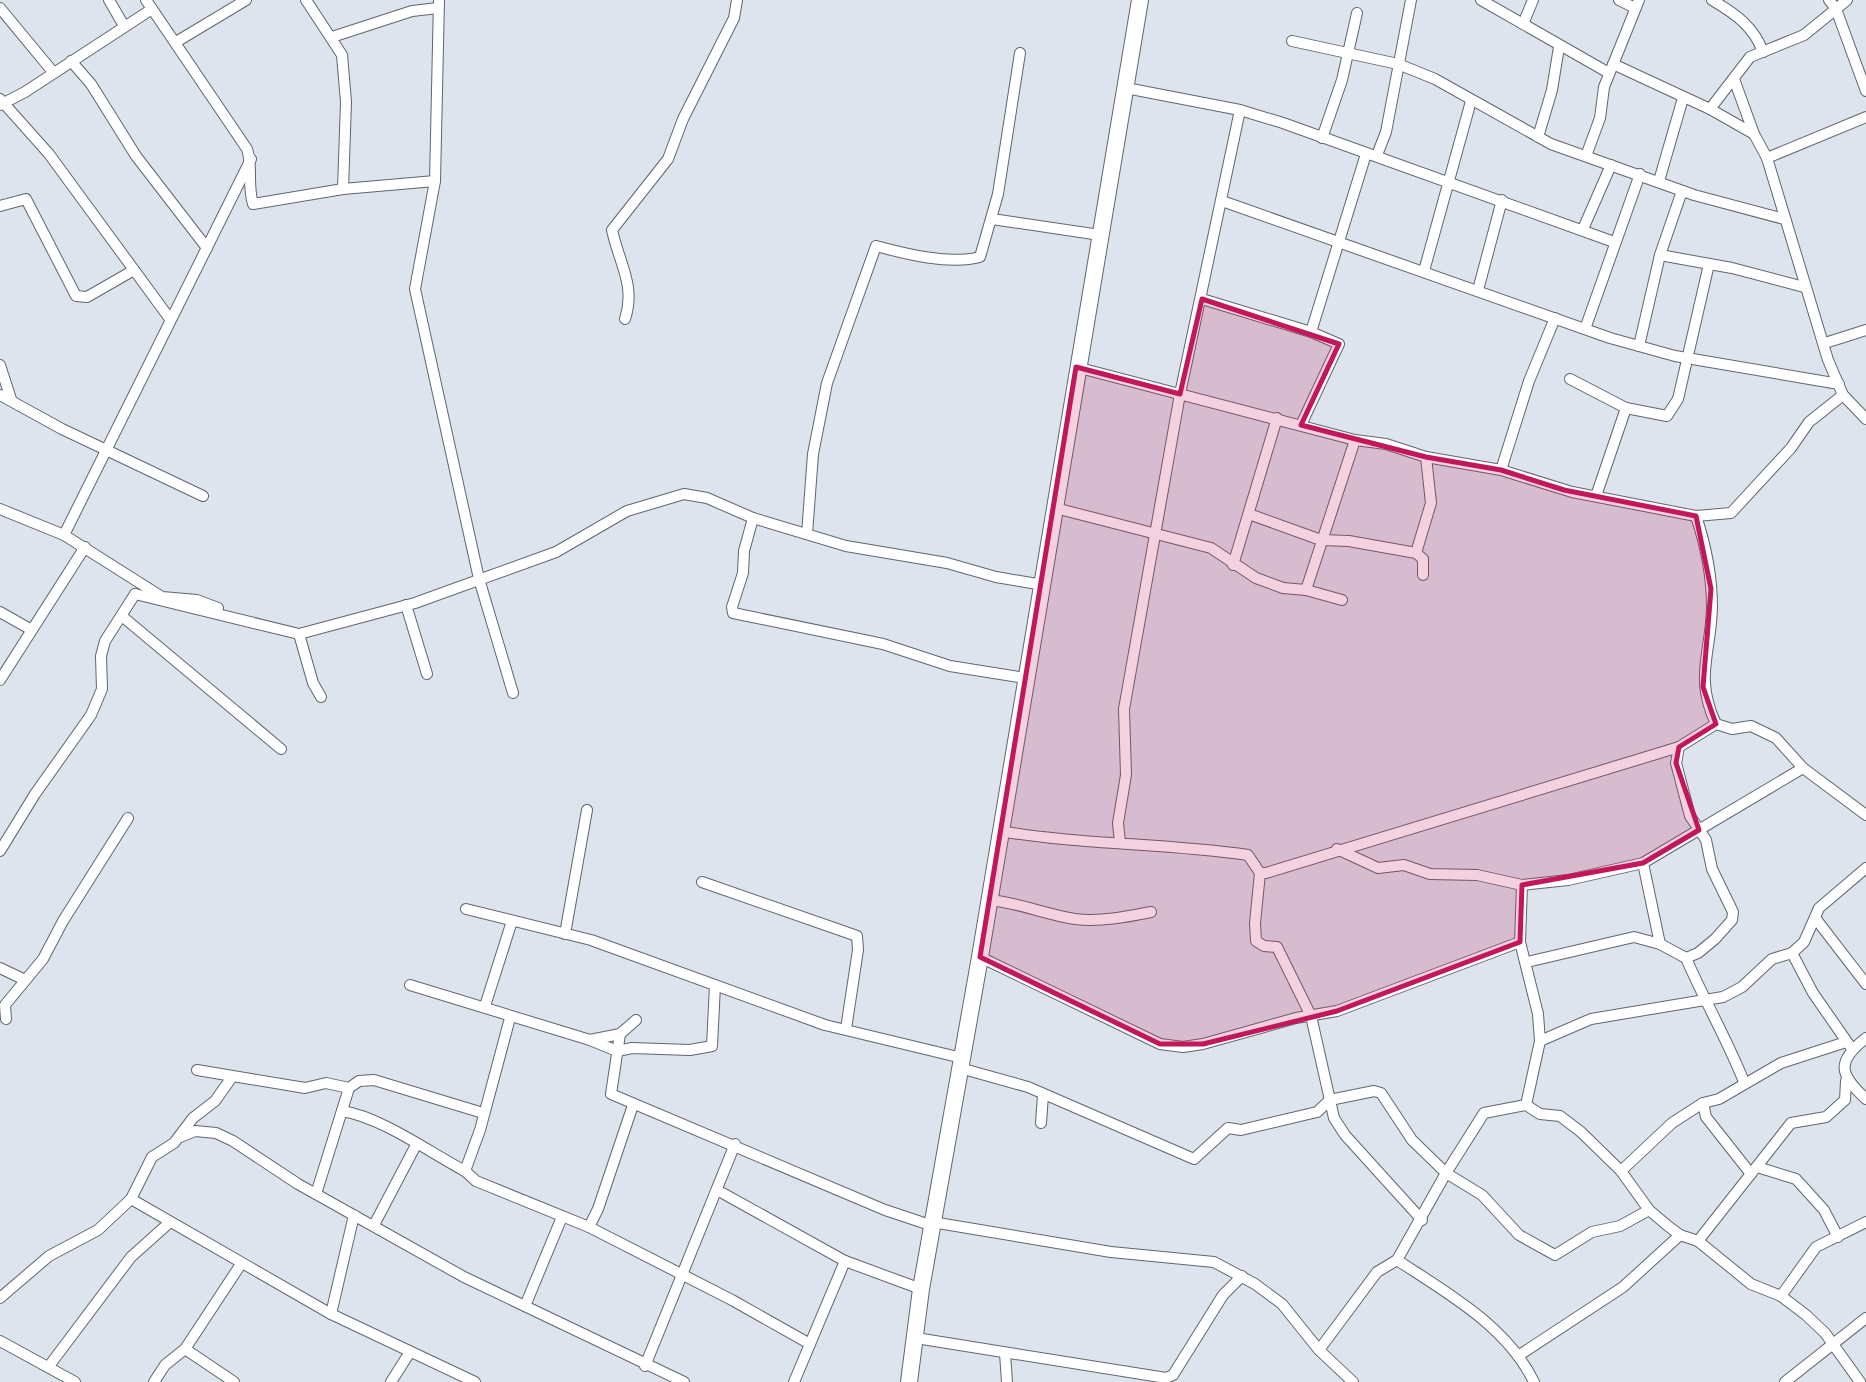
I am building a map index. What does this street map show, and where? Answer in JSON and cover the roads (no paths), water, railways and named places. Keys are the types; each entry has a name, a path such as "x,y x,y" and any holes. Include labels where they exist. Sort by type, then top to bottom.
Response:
{"main road":[{"path":"909,1382 921,1289 990,900 1025,678 1043,585 1076,367 1140,0"}],"street":[{"path":"109,0 124,26"},
{"path":"176,42 246,0"},
{"path":"306,0 342,55 346,82 343,189"},
{"path":"625,319 631,300 628,276 612,230 668,159 683,119 734,18 737,0"},
{"path":"1311,332 1336,243 1372,154 1386,132 1411,0"},
{"path":"1480,0 1559,47 1710,109 1754,134"},
{"path":"1523,24 1533,0"},
{"path":"1587,156 1600,118 1611,68 1637,4 1619,0"},
{"path":"1713,0 1743,20 1757,35 1763,52"},
{"path":"1710,109 1750,57 1804,35 1832,5 1847,0"},
{"path":"332,37 410,5 438,4 435,181 415,289 479,579 513,693"},
{"path":"170,319 49,154 1,102 71,61 124,26 149,5 232,124 251,159 249,191 253,204 343,189 435,181"},
{"path":"1832,5 1866,91"},
{"path":"0,8 52,72"},
{"path":"1322,138 1357,13"},
{"path":"1292,41 1398,64 1435,79 1538,137 1682,191 1784,219"},
{"path":"1538,137 1552,90 1559,47"},
{"path":"807,534 813,454 827,383 876,246 897,252 967,260 980,257 992,219 1020,52"},
{"path":"71,61 91,84 136,156 207,248"},
{"path":"1734,79 1754,134 1767,158 1828,360 1843,395 1866,419"},
{"path":"1126,88 1240,110 1450,181 1614,242"},
{"path":"1659,181 1683,97"},
{"path":"1424,271 1471,101"},
{"path":"1120,842 1118,823 1126,775 1124,709 1180,394 1240,110"},
{"path":"1767,158 1866,117"},
{"path":"64,536 251,159"},
{"path":"1583,229 1611,165"},
{"path":"1585,329 1640,174"},
{"path":"1639,346 1660,255 1682,191"},
{"path":"0,206 26,199 76,296 87,298 134,270"},
{"path":"1478,290 1502,200"},
{"path":"1222,201 1336,243 1639,346 1690,358 1839,384"},
{"path":"992,219 1100,235"},
{"path":"1660,255 1804,287"},
{"path":"1570,379 1626,408 1667,416 1678,399 1690,358 1709,264"},
{"path":"1202,299 1311,332 1339,344 1301,425"},
{"path":"1501,470 1529,381 1555,318"},
{"path":"1825,343 1866,330"},
{"path":"0,365 6,397 62,429 203,496"},
{"path":"1076,367 1355,440 1386,444 1426,457 1501,470 1564,491 1696,516 1731,513 1791,449 1809,422 1843,395"},
{"path":"1596,496 1626,408"},
{"path":"1233,565 1277,418"},
{"path":"1306,590 1355,440"},
{"path":"1416,553 1431,503 1426,457"},
{"path":"135,594 299,634 406,605 565,548 627,511 667,496 684,494 707,498 752,518 868,551 947,563 996,577 1043,585"},
{"path":"1055,508 1154,531 1211,548 1233,565 1283,588 1306,590 1342,600"},
{"path":"0,509 85,547 162,597 197,600 247,620 135,594"},
{"path":"1249,514 1321,540 1349,541 1416,553 1423,559 1423,575"},
{"path":"1696,516 1705,543 1711,589 1710,631 1705,649 1703,687 1716,724"},
{"path":"752,518 744,551 743,573 732,607 733,613 883,644 950,666 1025,678"},
{"path":"0,680 30,629 85,547"},
{"path":"0,851 34,794 91,715 102,689 101,656 105,641 135,594"},
{"path":"406,605 427,674"},
{"path":"0,612 30,629"},
{"path":"122,617 281,749"},
{"path":"299,634 313,683 321,697"},
{"path":"1260,873 1679,747 1716,724 1732,729 1751,726 1776,738 1803,768 1866,816"},
{"path":"1679,747 1676,763 1690,816 1706,840 1717,882 1733,912 1732,920 1715,939 1698,953 1686,958"},
{"path":"1337,849 1378,868 1404,865 1430,874 1477,875 1522,885 1568,880 1643,863 1803,768"},
{"path":"565,934 587,810"},
{"path":"6,1019 5,1005 43,959 63,921 128,818"},
{"path":"1000,831 1045,838 1120,842 1248,855 1260,873 1256,941 1264,946 1278,947 1311,1016 1334,1118 1345,1135 1422,1220"},
{"path":"1643,863 1660,944"},
{"path":"1539,1041 1591,1019 1723,997 1742,987 1772,959 1793,953 1816,919 1819,908 1866,867"},
{"path":"702,882 857,936 858,950 846,1029"},
{"path":"1522,885 1520,942 1538,1014 1539,1041 1526,1105"},
{"path":"990,900 1020,904 1074,919 1116,919 1151,912"},
{"path":"466,909 565,934 825,1025 961,1063 1194,1160 1228,1128 1241,1130 1318,1112 1330,1100 1374,1091 1381,1094 1412,1140 1446,1173 1482,1195 1519,1234 1555,1255 1592,1232 1620,1226 1649,1210"},
{"path":"1816,919 1866,984"},
{"path":"485,1006 512,921"},
{"path":"1527,962 1634,937 1660,944 1686,958 1704,999 1724,1031 1744,1082"},
{"path":"980,957 1160,1044 1184,1047 1296,1018 1337,1011 1520,942"},
{"path":"1698,1241 1791,1123 1826,1117 1845,1100 1844,1069 1849,1046 1813,993 1793,953"},
{"path":"0,968 25,980"},
{"path":"410,985 485,1006 510,1018 590,1040 617,1051 712,1046 715,985"},
{"path":"465,1171 480,1130 510,1018"},
{"path":"590,1040 620,1034 636,1020"},
{"path":"620,1034 611,1094 633,1105 735,1144 885,1210 933,1224 1111,1252 1214,1262 1242,1276 1282,1304 1319,1350 1353,1382"},
{"path":"1621,1171 1672,1123 1703,1103 1719,1099 1744,1082 1767,1073 1781,1062 1849,1046 1866,1038"},
{"path":"197,1070 305,1088 326,1083 349,1088"},
{"path":"180,1137 193,1118 215,1101 232,1077"},
{"path":"316,1195 349,1088 359,1082 374,1080 483,1113"},
{"path":"1846,1081 1866,1099"},
{"path":"1041,1123 1043,1095"},
{"path":"1703,1103 1706,1117 1754,1170 1796,1179 1824,1210 1838,1237"},
{"path":"589,1227 598,1209 633,1105"},
{"path":"1319,1350 1377,1272 1397,1260 1422,1220 1446,1173 1485,1114 1526,1105 1540,1114 1560,1116 1581,1132 1621,1171 1649,1210 1680,1235 1698,1241 1751,1284 1781,1296 1806,1315 1832,1342 1860,1382"},
{"path":"342,1111 358,1113 465,1171 476,1181 589,1227 621,1246 681,1273 810,1344"},
{"path":"0,1298 49,1256 98,1230 131,1199 152,1157 180,1137 195,1131 216,1133 233,1141 316,1195 464,1277 681,1382"},
{"path":"645,1366 735,1144"},
{"path":"374,1225 416,1145"},
{"path":"717,1190 845,1261 921,1289"},
{"path":"131,1199 331,1314 475,1382"},
{"path":"331,1314 354,1215"},
{"path":"525,1306 562,1217"},
{"path":"1781,1296 1816,1247 1866,1222"},
{"path":"49,1366 131,1257 169,1223"},
{"path":"1518,1356 1623,1287 1680,1235"},
{"path":"1397,1260 1454,1298 1509,1342 1534,1382"},
{"path":"794,1382 845,1261"},
{"path":"154,1382 165,1365 185,1349 241,1264"},
{"path":"916,1338 1166,1378 1173,1375 1223,1295 1242,1276"},
{"path":"1786,1382 1832,1342 1866,1318"},
{"path":"0,1341 75,1382"},
{"path":"185,1349 234,1382"},
{"path":"391,1382 410,1352"},
{"path":"1006,1353 1007,1382"}]}
